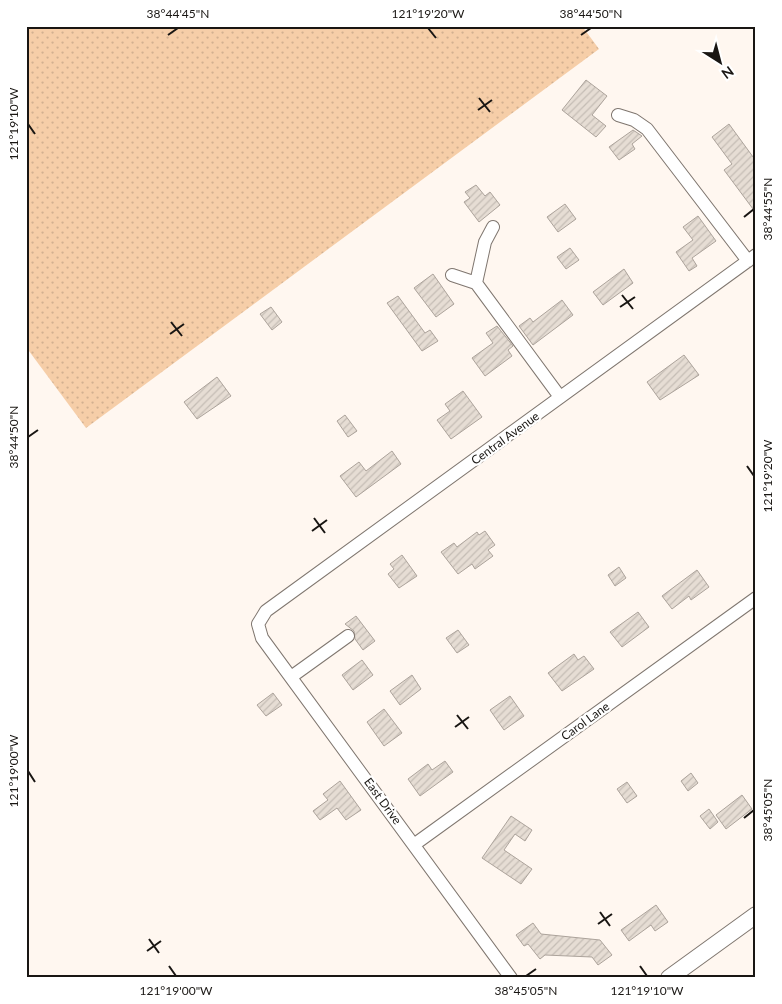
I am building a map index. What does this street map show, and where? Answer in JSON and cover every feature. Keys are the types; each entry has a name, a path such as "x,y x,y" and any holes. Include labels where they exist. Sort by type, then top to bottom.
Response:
{"main road":[{"path":"669,978 756,915"}],"street":[{"path":"618,114 634,120 647,129 752,258"},
{"path":"476,283 485,242 493,227"},
{"name":"Central Avenue","path":"258,624 266,611 752,258"},
{"path":"452,275 476,283 560,397"},
{"name":"Carol Lane","path":"415,844 756,598"},
{"name":"East Drive","path":"258,624 262,638 415,844 511,978"},
{"path":"291,676 348,636"}],"shaded area":[{"path":"26,26 582,26 599,49 86,428 26,347"}],"building":[{"path":"586,80 607,96 592,115 606,126 596,137 562,110"},
{"path":"729,124 756,161 756,213 724,170 732,164 712,137"},
{"path":"633,130 642,136 632,144 635,149 619,160 609,147"},
{"path":"476,185 485,196 490,192 500,205 479,222 464,202 470,198 465,192"},
{"path":"565,204 576,219 558,232 547,217"},
{"path":"698,216 716,241 692,258 697,266 689,271 676,252 693,240 683,227"},
{"path":"570,248 579,260 566,269 557,257"},
{"path":"624,269 633,283 603,305 593,292"},
{"path":"433,274 454,304 436,317 414,288"},
{"path":"398,296 425,333 430,330 438,341 422,351 387,303"},
{"path":"562,300 573,315 533,345 519,326 530,318 533,322"},
{"path":"271,307 282,322 272,330 260,314"},
{"path":"497,326 513,346 508,350 512,356 485,376 472,358 493,343 486,333"},
{"path":"684,355 699,375 660,400 647,382"},
{"path":"217,377 231,396 197,419 184,402"},
{"path":"463,391 482,417 451,439 437,420 450,411 445,404"},
{"path":"345,415 357,431 348,437 337,421"},
{"path":"392,451 401,464 356,497 340,476 359,462 366,471"},
{"path":"485,531 495,545 488,550 493,556 475,569 472,564 458,574 441,552 454,543 457,547 477,532 479,535"},
{"path":"402,555 417,576 399,588 388,574 394,569 390,564"},
{"path":"619,567 626,578 615,586 608,575"},
{"path":"697,570 709,587 691,600 689,596 672,609 662,596"},
{"path":"638,612 649,627 622,647 610,632"},
{"path":"356,616 375,641 363,650 355,639 354,631 345,624"},
{"path":"458,630 469,645 457,653 446,638"},
{"path":"574,654 578,660 584,656 594,669 562,691 548,673"},
{"path":"362,660 373,675 353,690 342,675"},
{"path":"412,675 421,689 400,705 390,691"},
{"path":"273,693 282,705 266,716 257,705"},
{"path":"510,696 524,716 504,730 490,710"},
{"path":"384,709 402,733 384,746 367,722"},
{"path":"445,761 453,772 420,796 408,779 428,764 432,770"},
{"path":"691,773 698,783 688,791 681,781"},
{"path":"340,781 361,810 346,820 337,808 320,820 313,811 328,800 323,794"},
{"path":"627,782 637,796 627,803 617,789"},
{"path":"742,795 752,809 726,829 716,815"},
{"path":"709,809 718,822 710,829 700,816"},
{"path":"511,816 532,830 525,841 515,834 504,850 532,869 521,884 482,858"},
{"path":"656,905 668,922 655,931 651,925 629,941 621,930"},
{"path":"533,923 541,934 600,940 612,955 598,965 592,957 545,955 540,959 528,944 524,946 516,935"}]}
